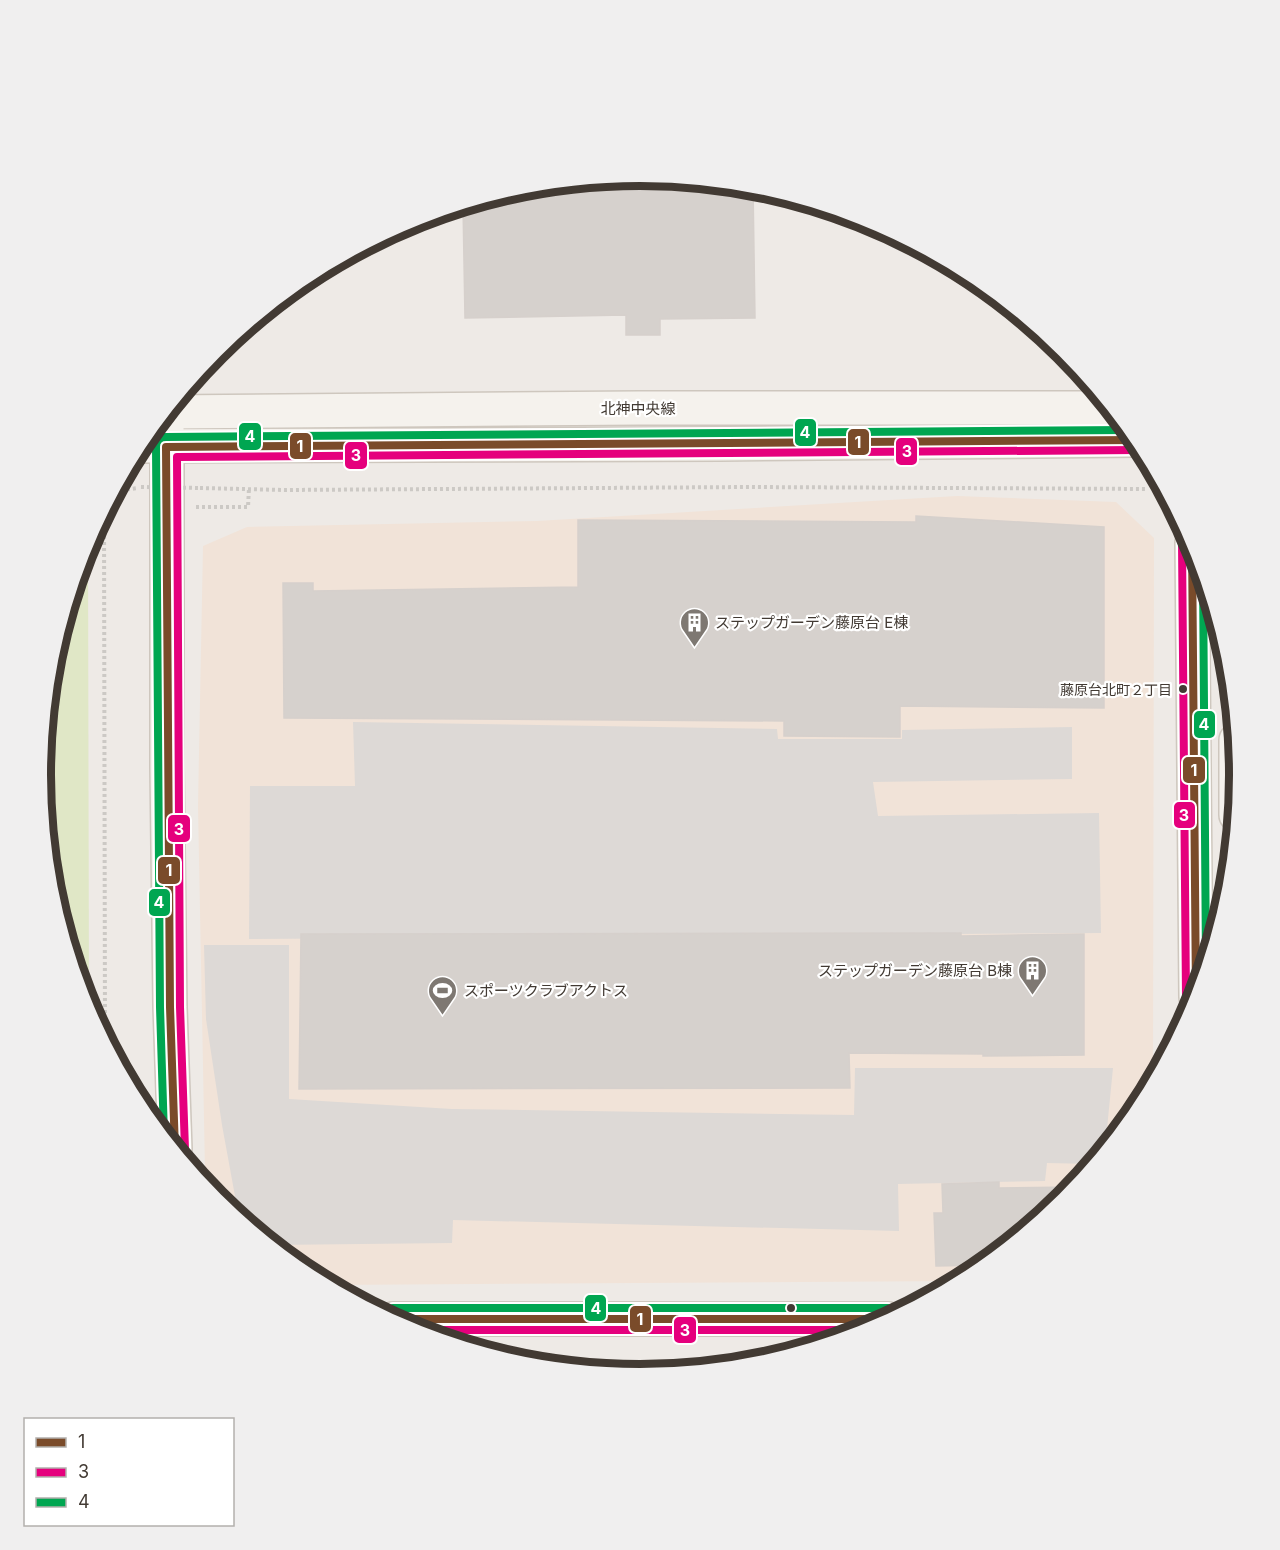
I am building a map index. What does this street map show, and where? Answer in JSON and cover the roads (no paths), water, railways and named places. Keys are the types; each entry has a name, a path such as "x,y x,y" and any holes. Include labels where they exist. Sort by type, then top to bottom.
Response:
{"street":[{"name":"北神中央線","path":"176,412 639,408 1100,408"},
{"path":"175,1136 153,446 1124,440"},
{"path":"1192,571 1196,970"},
{"path":"415,1319 865,1319"}],"place":[{"name":"ステップガーデン藤原台 E棟","path":"694,648"},
{"name":"藤原台北町２丁目","path":"1183,689"},
{"name":"ステップガーデン藤原台 B棟","path":"1033,996"},
{"name":"スポーツクラブアクトス","path":"443,1016"}]}
